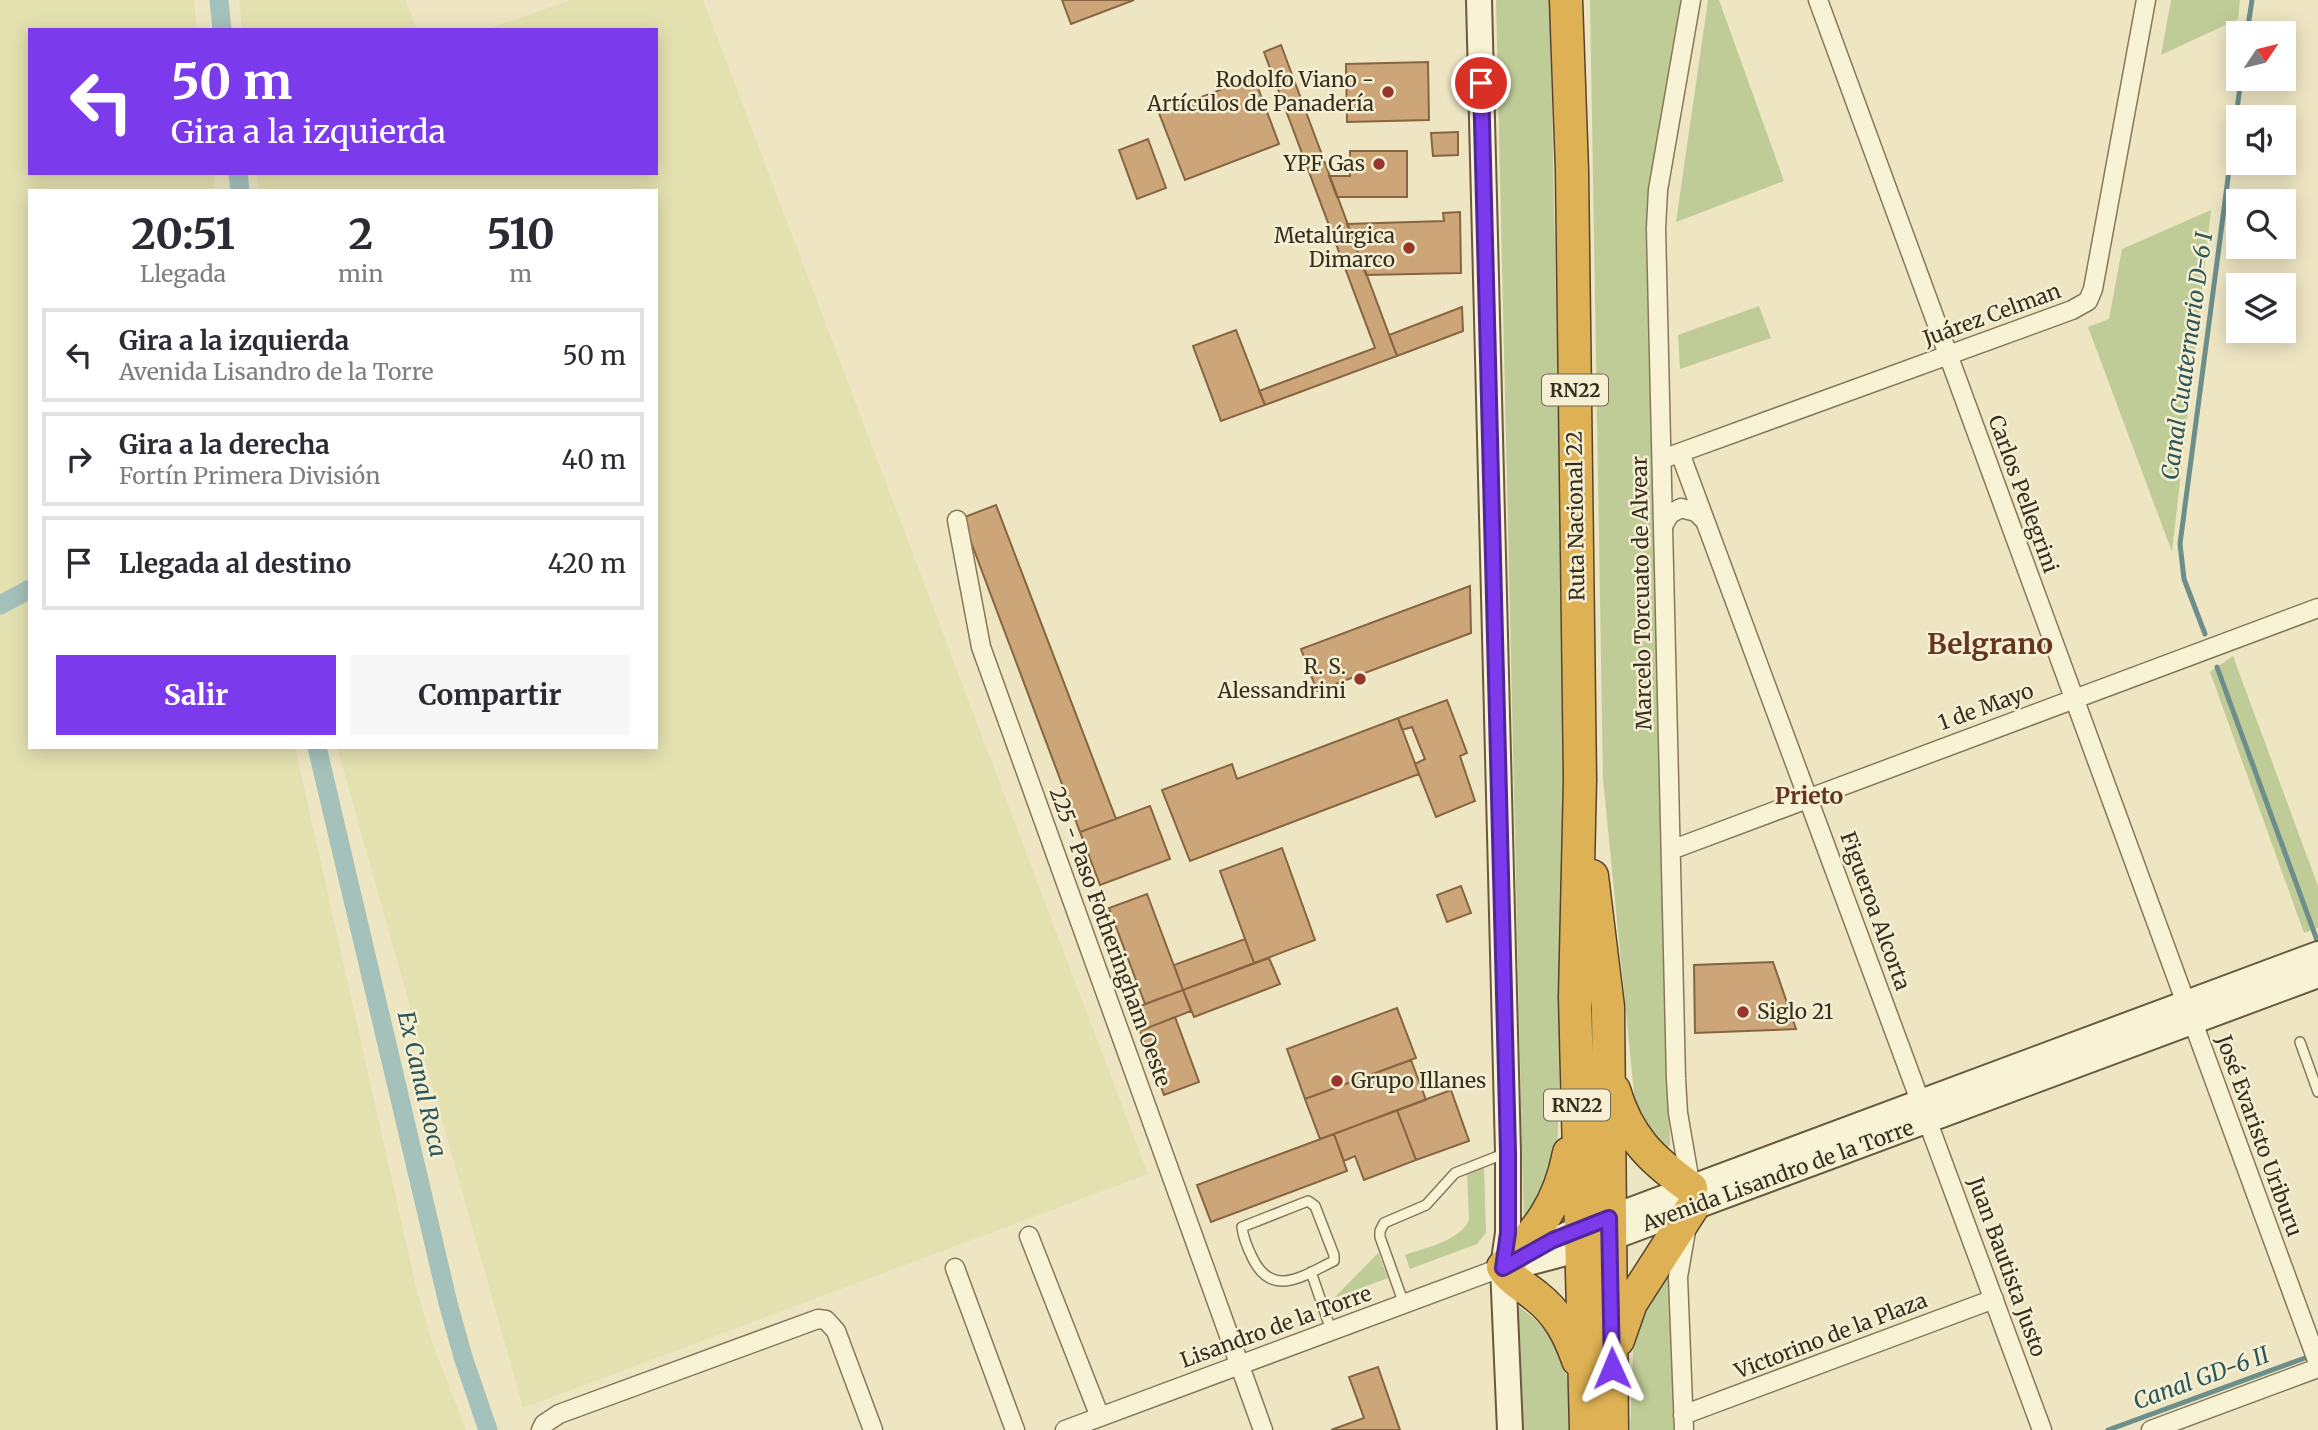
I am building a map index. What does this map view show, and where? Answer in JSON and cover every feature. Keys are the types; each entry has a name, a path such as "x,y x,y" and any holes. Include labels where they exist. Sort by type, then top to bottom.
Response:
{"highway":[{"name":"Ruta Nacional 22","path":"1566,0 1572,170 1580,780 1574,974 1577,1100 1595,1233"},
{"name":"Ruta Nacional 22","path":"1580,780 1606,982 1608,1069 1595,1233 1598,1375 1612,1430"},
{"path":"1577,1100 1568,1156 1554,1204 1543,1223 1503,1268 1518,1284 1548,1306 1598,1375 1631,1303 1691,1198 1635,1138 1617,1101 1608,1069"},
{"name":"Ruta Nacional 22","path":"1586,1430 1598,1375"}],"street":[{"path":"1479,0 1508,1152 1508,1233 1503,1268 1510,1430"},
{"name":"Marcelo Torcuato de Alvear","path":"1691,0 1656,203 1676,1090 1691,1198"},
{"name":"Carlos Pellegrini","path":"1818,0 2190,1012"},
{"name":"Juárez Celman","path":"1662,459 2072,310 2091,297 2146,0"},
{"name":"Figueroa Alcorta","path":"1679,453 1925,1111"},
{"path":"1663,526 1670,514 1681,508 1696,512 1705,522"},
{"name":"225 - Paso Fotheringham Oeste","path":"957,520 981,647 1264,1430"},
{"name":"1 de Mayo","path":"1671,850 2318,608"},
{"name":"Avenida Lisandro de la Torre","path":"1503,1268 1553,1240 1595,1233 2190,1012 2318,954"},
{"name":"Avenida Lisandro de la Torre","path":"2190,1012 2318,975"},
{"name":"José Evaristo Uriburu","path":"2190,1012 2318,1363"},
{"name":"Juan Bautista Justo","path":"1925,1111 2042,1430"},
{"path":"1683,1423 1678,1269 1691,1198"},
{"path":"1029,1236 1100,1417"},
{"path":"955,1268 1015,1430"},
{"name":"Lisandro de la Torre","path":"1065,1430 1503,1268"},
{"name":"Victorino de la Plaza","path":"1683,1423 1994,1299"},
{"path":"541,1430 544,1424 559,1414 818,1319 826,1320 836,1331 873,1430"},
{"path":"2151,1430 2318,1368"}],"lane":[{"path":"1567,32 1576,0"},
{"path":"2300,1042 2318,1092"},
{"path":"1404,1304 1380,1237 1381,1227 1389,1220 1426,1205 1455,1173 1508,1152"},
{"path":"1308,1201 1313,1203 1335,1258 1311,1272 1284,1282 1266,1277 1251,1255 1242,1227 1308,1201"},
{"path":"1311,1272 1331,1330"}],"shaded area":[{"path":"0,0 194,0 197,28 28,28 28,175 213,175 215,189 28,189 28,749 295,749 416,1287 432,1342 466,1430 0,1430"},
{"path":"239,0 406,0 416,28 242,28"},
{"path":"570,0 703,0 1148,1174 523,1408 338,749 658,749 658,189 259,189 257,175 658,175 658,28 491,28"}],"green space":[{"path":"1496,0 1549,0 1550,8 1567,836 1557,1159 1524,1234"},
{"path":"1590,0 1681,0 1647,207 1670,1145 1666,1149 1663,1149 1638,1114 1634,1093 1603,779"},
{"path":"1708,0 1719,0 1784,181 1676,222"},
{"path":"2171,0 2240,0 2238,19 2226,21 2226,25 2161,55"},
{"path":"2211,210 2172,552 2088,327 2109,319 2122,249"},
{"path":"1759,306 1771,338 1680,369 1678,335"},
{"path":"2233,656 2318,886 2318,928 2304,933 2210,672"},
{"path":"1484,1166 1486,1233 1477,1244 1410,1269 1405,1255 1441,1243 1464,1227 1469,1220 1467,1173"},
{"path":"1378,1253 1388,1278 1334,1298"},
{"path":"1671,1270 1677,1430 1630,1430 1637,1307"},
{"path":"1514,1302 1543,1327 1558,1350 1567,1376 1572,1430 1518,1430"}],"building":[{"path":"1062,0 1134,0 1071,24"},
{"path":"1281,45 1397,356 1265,405 1259,391 1375,348 1264,52"},
{"name":"Rodolfo Viano - Artículos de Panadería","path":"1428,62 1429,120 1347,122 1346,64"},
{"path":"1254,77 1279,144 1185,180 1159,113"},
{"path":"1458,132 1458,155 1433,156 1431,133"},
{"path":"1148,139 1166,188 1137,199 1119,150"},
{"name":"YPF Gas","path":"1350,151 1407,151 1407,197 1337,197 1329,176 1350,176"},
{"name":"Metalúrgica Dimarco","path":"1460,212 1461,273 1366,275 1347,224 1444,221 1443,213"},
{"path":"1462,307 1463,331 1397,356 1389,335"},
{"path":"1236,330 1265,405 1221,421 1193,346"},
{"path":"996,505 1116,819 1080,832 962,518"},
{"path":"1470,586 1471,633 1317,691 1301,649"},
{"path":"1447,700 1467,753 1460,756 1475,801 1436,817 1415,764 1425,759 1412,727 1402,730 1398,718"},
{"path":"1398,718 1419,774 1190,861 1162,790 1232,764 1237,779"},
{"path":"1150,806 1170,859 1100,885 1080,832"},
{"path":"1282,848 1315,940 1254,963 1220,871"},
{"path":"1461,886 1471,913 1447,922 1437,895"},
{"path":"1147,894 1183,990 1145,1004 1109,908"},
{"path":"1245,939 1254,963 1183,990 1174,965"},
{"path":"1269,958 1280,984 1194,1017 1183,990"},
{"name":"Siglo 21","path":"1773,962 1796,1029 1695,1033 1694,965"},
{"path":"1183,990 1191,1011 1140,1031 1132,1009"},
{"path":"1397,1008 1416,1058 1305,1099 1287,1049"},
{"path":"1175,1017 1199,1082 1164,1095 1140,1031"},
{"path":"1411,1060 1426,1100 1320,1139 1305,1099"},
{"path":"1451,1090 1469,1141 1416,1160 1397,1110"},
{"path":"1397,1110 1416,1160 1364,1180 1355,1156 1344,1161 1334,1134"},
{"path":"1334,1134 1347,1171 1211,1222 1197,1185"},
{"path":"1378,1367 1400,1430 1331,1430 1364,1418 1349,1377"}],"waterway":[{"path":"219,0 222,28"},
{"name":"Canal Cuaternario D-6 I","path":"2249,21 2252,0"},
{"name":"Canal Cuaternario D-6 I","path":"2205,634 2184,579 2180,544 2239,91"},
{"path":"238,175 240,189"},
{"path":"0,605 28,590"},
{"name":"Canal Cuaternario D-6 I","path":"2217,667 2318,943"},
{"name":"Ex Canal Roca","path":"317,749 448,1303 488,1430"},
{"name":"Canal GD-6 II","path":"2108,1430 2305,1358"}],"place":[{"name":"Rodolfo Viano - Artículos de Panadería","path":"1388,92"},
{"name":"YPF Gas","path":"1379,164"},
{"name":"Metalúrgica Dimarco","path":"1409,248"},
{"name":"R. S. Alessandrini","path":"1360,679"},
{"name":"Siglo 21","path":"1743,1012"},
{"name":"Grupo Illanes","path":"1337,1081"}],"district":[{"name":"Belgrano","path":"1990,644"},
{"name":"Prieto","path":"1809,796"}],"route":[{"path":"1481,83 1508,1152 1508,1233 1503,1268 1553,1240 1609,1218 1612,1368"}]}
